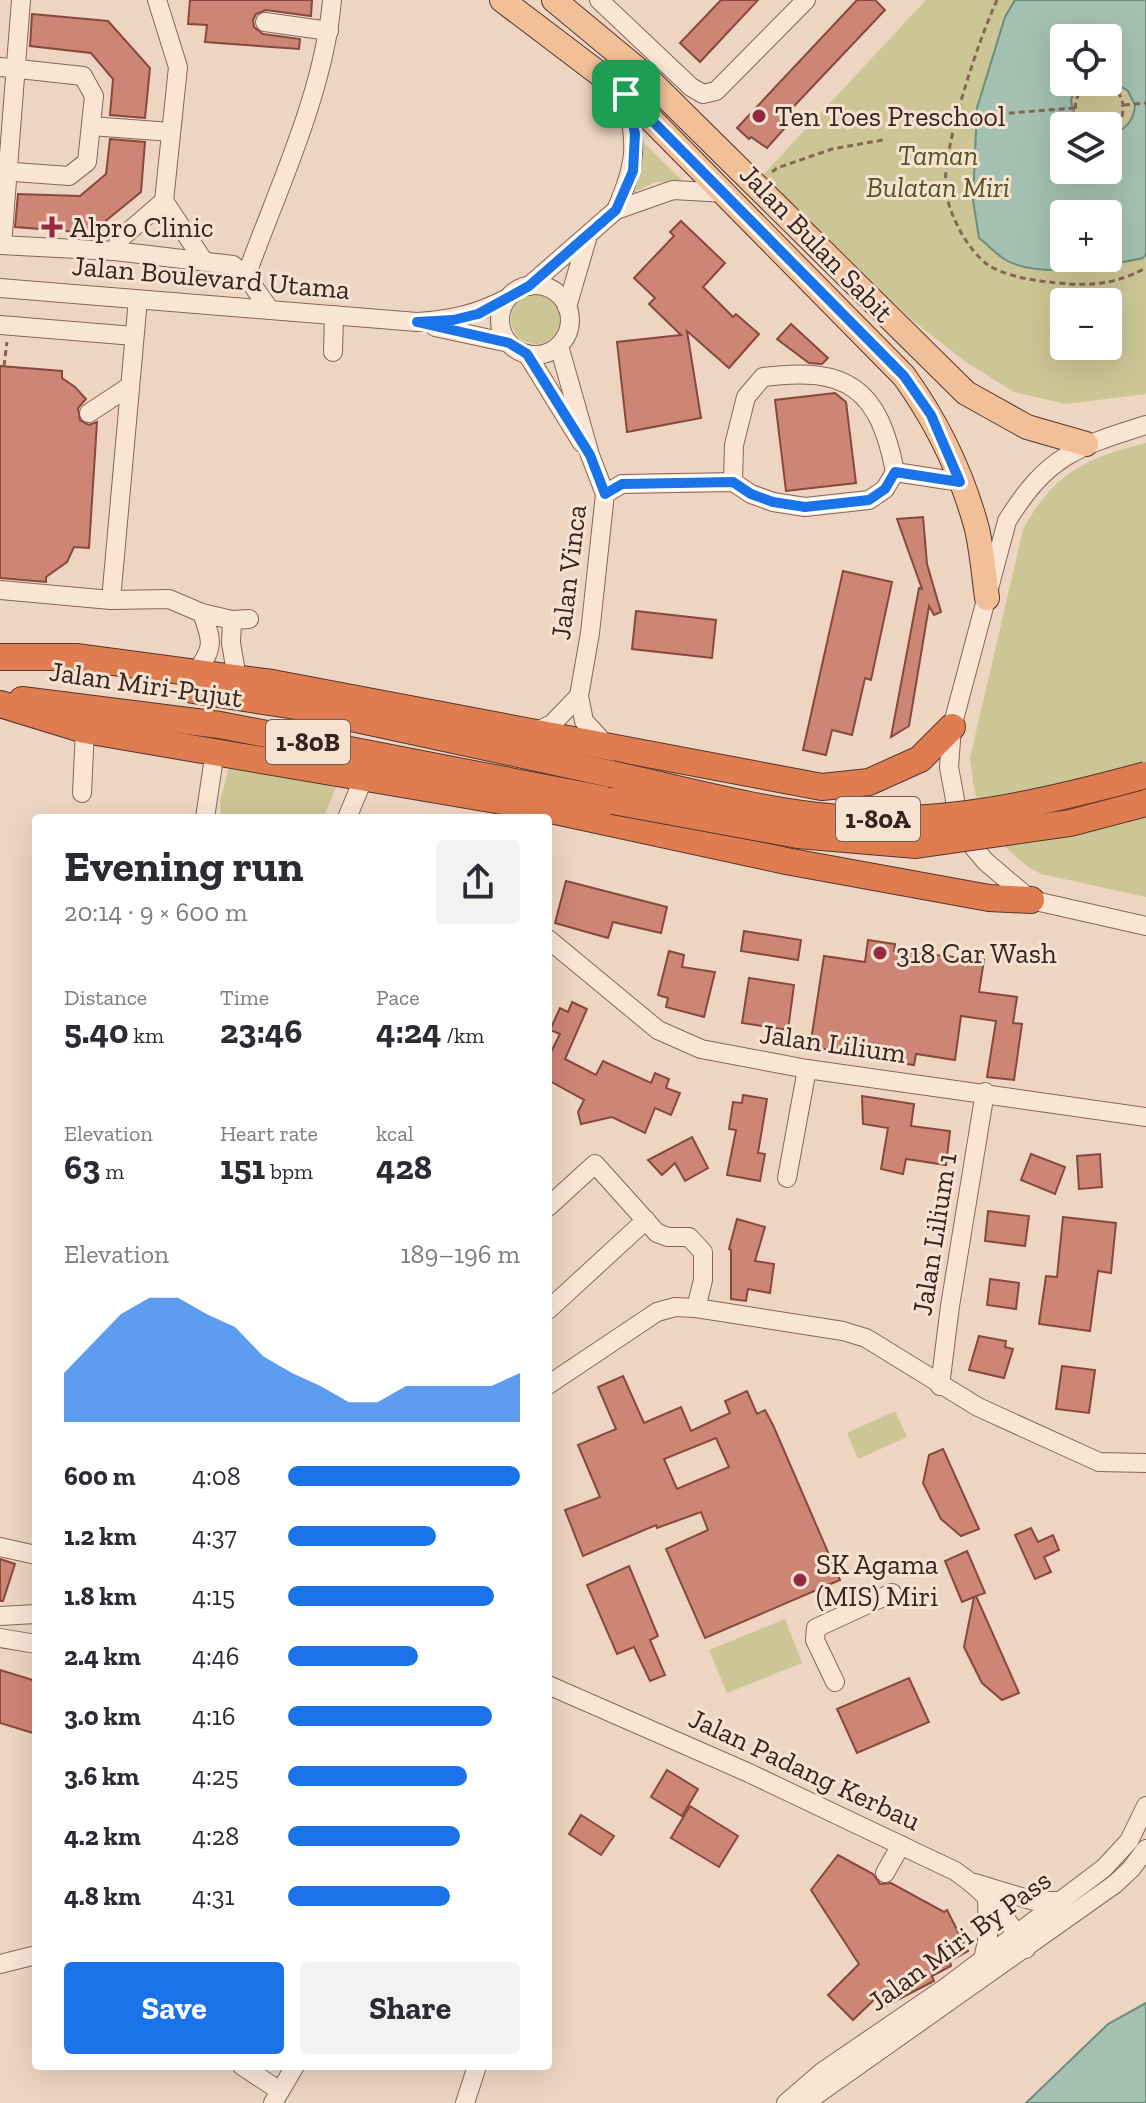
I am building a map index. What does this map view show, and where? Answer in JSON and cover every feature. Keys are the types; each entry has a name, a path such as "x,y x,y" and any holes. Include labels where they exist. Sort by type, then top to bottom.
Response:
{"highway":[{"path":"0,658 76,657 237,678 836,787 869,782 920,759 952,727"},
{"name":"Jalan Miri-Pujut","path":"0,658 296,706 611,774 839,818 933,819 1076,794 1146,775"},
{"name":"Jalan Miri-Pujut","path":"0,697 220,725 798,835 916,845 1070,823 1146,803"},
{"path":"0,704 85,730 537,807 989,898 1031,900"},
{"path":"833,869 849,849 856,810 836,787"}],"main road":[{"name":"Jalan Bulan Sabit","path":"502,0 626,94 727,193 904,376 931,415 960,482 977,530 987,598"},
{"name":"Jalan Bulan Sabit","path":"554,0 642,73 966,393 1027,427 1086,444"}],"street":[{"path":"21,0 8,68 1,245 115,251 233,265 246,276 270,310"},
{"path":"157,0 178,67 164,201 203,260"},
{"path":"246,276 320,75 332,0"},
{"path":"599,0 691,87 703,94 716,91 806,0"},
{"path":"265,22 329,31"},
{"path":"5,171 69,176 87,162 94,96 83,76 8,68"},
{"path":"587,239 567,307 569,327 559,346 538,355 527,354 509,343 500,325 500,316 508,298 529,286 587,239 616,210 633,171 635,134 626,94"},
{"path":"91,126 171,132"},
{"path":"616,210 673,190 727,193"},
{"path":"115,251 121,238 164,201"},
{"path":"529,286 554,291 567,307"},
{"name":"Jalan Boulevard Utama","path":"0,288 417,322 453,320 478,314 508,298"},
{"path":"111,600 138,299"},
{"path":"333,352 334,315"},
{"name":"Jalan Boulevard Utama","path":"417,322 509,343"},
{"path":"4,326 134,336"},
{"path":"559,346 590,455"},
{"path":"527,354 590,455"},
{"path":"605,494 622,484 733,482 751,494 773,502 805,507 869,500 885,489 895,472 888,438 877,411 853,387 834,378 801,372 763,377 746,397 734,445 733,482"},
{"path":"89,413 130,386"},
{"path":"1146,425 1086,444 1052,465 1022,497 1007,521 952,727 950,784 964,830 986,862 1031,900 1146,926"},
{"name":"Jalan Vinca","path":"579,696 590,633 605,494 590,455"},
{"path":"895,472 960,482"},
{"path":"0,590 111,600 169,599 202,613 241,619 231,643 237,678"},
{"path":"195,674 210,653 212,644 202,613"},
{"path":"533,733 552,724 579,696"},
{"path":"579,696 584,721 608,747"},
{"path":"82,793 85,730"},
{"path":"206,814 215,751"},
{"path":"349,814 364,777"},
{"name":"Jalan Lilium","path":"552,942 658,1030 701,1049 807,1069 1146,1117"},
{"path":"787,1178 807,1069"},
{"name":"Jalan Lilium 1","path":"940,1386 985,1092"},
{"path":"552,1203 595,1164 657,1233 668,1237 689,1237 703,1252 703,1280 696,1308"},
{"path":"552,1306 646,1220"},
{"path":"552,1382 657,1312 675,1307 696,1308 843,1331 866,1338 978,1407 1099,1462 1146,1463"},
{"path":"0,1547 32,1554"},
{"path":"835,1682 815,1640 816,1628 892,1593"},
{"path":"0,1616 32,1614"},
{"path":"0,1638 32,1643"},
{"name":"Jalan Padang Kerbau","path":"552,1687 739,1768 972,1882 987,1896 1021,1942"},
{"name":"Jalan Miri By Pass","path":"786,2103 822,2072 983,1960 1021,1942 1062,1901 1120,1853 1139,1825 1146,1806"},
{"path":"885,1873 901,1845"},
{"name":"Jalan Miri By Pass","path":"805,2103 1021,1942 1115,1884 1146,1849"},
{"path":"972,1882 1034,1901 1062,1901"},
{"path":"983,1960 988,1936 987,1896"},
{"path":"0,1964 32,1956"},
{"path":"246,2070 276,2097 293,2070"},
{"path":"465,2103 476,2070"}],"path":[{"path":"997,0 979,39 951,147 946,191 959,231 989,265 1024,278 1087,287 1124,279 1146,268"},
{"path":"1077,96 1077,112"},
{"path":"1120,96 1124,105 1122,117"},
{"path":"1124,105 1146,103"},
{"path":"958,117 1075,108"},
{"path":"757,187 777,168 832,149 883,140"},
{"path":"4,326 4,366"}],"green space":[{"name":"Taman Bulatan Miri","path":"926,0 1146,0 1146,394 1066,404 1014,392 966,362 912,320 763,175"},
{"path":"642,141 686,184 656,182 628,195 638,175"},
{"path":"536,294 554,301 561,319 554,337 536,344 518,337 511,319 518,301"},
{"path":"1146,443 1146,897 1041,874 1027,866 1003,845 979,805 970,758 1023,530 1046,495 1073,471 1106,455"},
{"path":"229,768 338,783 325,814 221,814 220,800"},
{"path":"895,1411 907,1437 858,1459 847,1433"},
{"path":"785,1619 802,1663 727,1693 709,1650"}],"shaded area":[{"path":"1015,0 1146,0 1146,254 1143,258 1122,262 1122,200 1050,200 1050,270 1035,269 1004,259 979,238 973,200 977,108 1005,17","holes":["1050,24 1122,24 1122,87 1128,91 1135,105 1133,116 1122,129 1122,184 1050,184 1050,112 1074,112 1072,96 1050,96"]},
{"path":"1146,2003 1146,2103 1026,2103 1108,2024"}],"building":[{"path":"190,0 312,0 311,16 266,10 256,14 253,20 254,27 263,34 300,39 299,49 205,42 207,25 188,24"},
{"path":"721,0 758,0 700,62 680,43"},
{"path":"857,0 875,0 885,10 778,123 784,129 767,148 751,137 749,139 737,128"},
{"path":"32,14 108,21 150,68 145,118 110,115 113,79 91,53 30,46"},
{"path":"110,139 145,142 141,192 91,233 15,227 18,194 80,196 106,174"},
{"path":"681,221 725,263 703,287 733,317 736,314 759,334 729,368 687,331 701,418 627,432 617,342 681,335 649,304 655,298 634,278 674,236 670,232"},
{"path":"791,324 828,358 822,364 809,363 777,339"},
{"path":"0,366 62,371 62,378 86,399 78,408 80,420 89,425 97,422 89,548 74,547 67,562 46,577 46,582 0,578"},
{"path":"835,393 846,402 856,483 786,491 775,400"},
{"path":"923,517 927,564 941,612 934,615 929,606 909,726 891,737 919,588 922,589 897,519"},
{"path":"843,571 892,582 871,680 865,678 852,735 832,730 826,755 803,750"},
{"path":"636,611 716,620 712,658 632,649"},
{"path":"566,881 667,907 661,933 613,922 608,938 555,923"},
{"path":"744,931 801,940 798,960 741,951"},
{"path":"868,940 895,944 894,951 984,960 979,992 1017,997 1013,1023 1022,1024 1014,1080 987,1077 996,1021 961,1016 955,1060 916,1054 914,1065 887,1061 889,1046 847,1040 845,1052 810,1047 824,956 865,962"},
{"path":"669,951 684,955 682,967 715,972 704,1017 666,1007 668,998 658,995"},
{"path":"749,978 794,985 788,1030 742,1023"},
{"path":"572,1002 587,1009 565,1059 596,1075 603,1061 651,1083 655,1073 669,1079 666,1088 680,1093 671,1115 655,1108 645,1133 612,1117 581,1124 578,1112 584,1100 552,1082 552,1050 560,1034 552,1031 552,1026 560,1008 568,1012"},
{"path":"743,1095 767,1099 758,1153 765,1154 760,1181 727,1175 736,1130 729,1129 733,1102 742,1103"},
{"path":"862,1096 914,1104 911,1126 950,1131 946,1165 906,1159 903,1174 881,1169 888,1128 863,1124"},
{"path":"692,1137 708,1168 685,1181 675,1163 662,1175 648,1160"},
{"path":"1031,1154 1065,1167 1055,1194 1021,1180"},
{"path":"1100,1154 1102,1187 1079,1189 1077,1156"},
{"path":"988,1211 1029,1216 1025,1246 985,1241"},
{"path":"1063,1217 1116,1223 1111,1273 1098,1271 1090,1331 1039,1324 1046,1276 1057,1277"},
{"path":"737,1219 765,1227 755,1261 774,1264 770,1293 748,1289 746,1301 731,1299 729,1249"},
{"path":"990,1279 1019,1283 1016,1309 987,1305"},
{"path":"979,1336 1006,1341 1005,1347 1013,1349 1004,1378 969,1370"},
{"path":"1062,1366 1095,1370 1089,1413 1056,1409"},
{"path":"623,1376 644,1423 681,1407 691,1431 730,1413 725,1401 747,1391 757,1414 765,1410 773,1425 840,1580 705,1638 666,1549 708,1530 701,1512 657,1528 656,1525 583,1556 565,1510 600,1497 578,1445 616,1429 598,1387","holes":["716,1438 729,1467 677,1489 664,1459"]},
{"path":"943,1449 979,1529 961,1536 941,1519 923,1483 929,1455"},
{"path":"1031,1528 1038,1542 1053,1535 1059,1550 1044,1557 1051,1572 1035,1579 1015,1535"},
{"path":"967,1551 985,1593 976,1596 1019,1693 1002,1700 982,1683 964,1647 974,1597 962,1602 945,1561"},
{"path":"0,1559 15,1564 3,1601 0,1601"},
{"path":"629,1566 658,1636 650,1640 665,1675 650,1681 634,1647 617,1654 587,1585"},
{"path":"0,1670 32,1680 32,1733 0,1723"},
{"path":"909,1678 929,1722 857,1753 837,1709"},
{"path":"667,1770 698,1789 682,1816 651,1797"},
{"path":"690,1806 738,1836 719,1867 671,1838"},
{"path":"581,1815 614,1836 601,1855 569,1834"},
{"path":"838,1855 873,1874 880,1884 891,1883 944,1912 947,1910 968,1951 950,1961 951,1966 932,1976 934,1981 886,2006 879,1995 853,2020 828,1995 859,1964 811,1890"}],"place":[{"name":"Ten Toes Preschool","path":"759,116"},
{"name":"Alpro Clinic","path":"52,227"},
{"name":"318 Car Wash","path":"880,953"},
{"name":"SK Agama (MIS) Miri","path":"800,1580"}],"route":[{"path":"626,94 727,193 904,376 931,415 960,482 895,472 885,489 869,500 805,507 773,502 751,494 733,482 622,484 605,494 590,455 555,404 527,354 509,343 417,322 453,320 478,314 508,298 529,286 587,239 616,210 633,171 635,134 626,94"}]}
